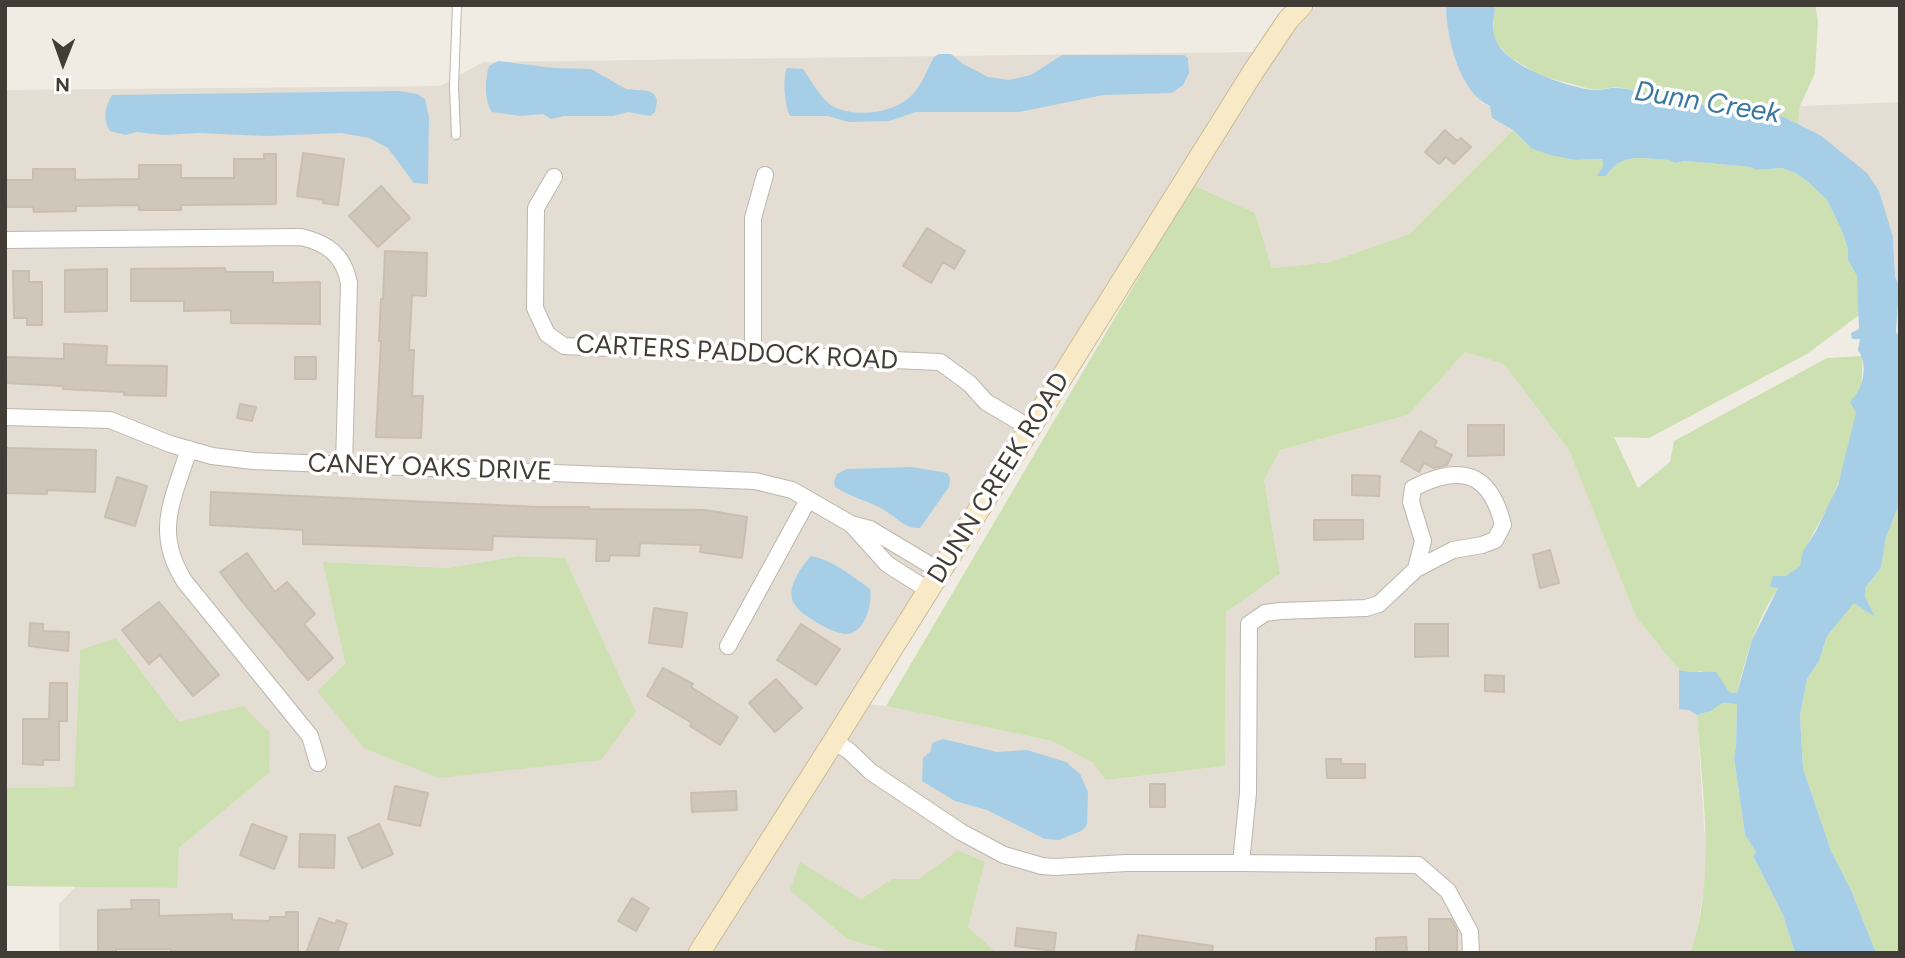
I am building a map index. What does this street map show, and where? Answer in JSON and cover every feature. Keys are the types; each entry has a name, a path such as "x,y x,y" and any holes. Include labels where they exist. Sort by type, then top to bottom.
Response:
{"street":[{"name":"DUNN CREEK ROAD","path":"699,953 1253,72 1276,36 1303,5"},
{"path":"752,354 753,218 765,175"},
{"name":"CARTERS PADDOCK ROAD","path":"554,177 536,208 535,308 547,334 564,346 940,362 970,384 986,402 1030,428"},
{"path":"5,240 301,237 328,247 340,258 347,270 349,283 344,465"},
{"name":"CANEY OAKS DRIVE","path":"5,417 110,420 212,456 253,461 744,480 777,485 851,524 870,529 940,571"},
{"path":"189,449 168,517 166,537 176,567 185,582 310,736 318,763"},
{"path":"1241,863 1248,793 1249,624 1265,613 1366,608 1378,604 1416,569 1453,550 1495,540 1503,525 1497,501 1483,485 1463,474 1436,477 1413,488 1411,502 1423,541 1416,569"},
{"path":"728,646 808,500"},
{"name":"CANEY OAKS DRIVE","path":"851,524 887,564 928,590"},
{"path":"834,741 872,772 961,832 991,850 1042,866 1126,863 1418,865 1448,891 1470,932 1471,953"}],"lane":[{"path":"456,135 454,86 457,5"}],"shaded area":[{"path":"1317,5 1446,5 1451,44 1470,88 1482,103 1490,106 1492,118 1513,130 1409,234 1330,262 1272,268 1255,213 1193,185 1278,50"},
{"path":"1256,52 691,953 59,953 59,904 76,886 176,888 179,848 269,773 243,706 179,723 80,650 74,787 5,788 5,90 440,86 483,62","holes":["518,556 565,558 636,712 317,691 345,663 324,562 449,568"]},
{"path":"1900,102 1900,310 1898,310 1899,288 1895,276 1893,237 1820,135 1798,124 1800,106"},
{"path":"1465,352 1504,364 1569,450 1636,617 1679,670 1679,708 1697,715 1707,872 1695,940 1690,953 997,953 968,927 985,862 958,850 919,880 892,879 861,899 800,863 791,890 847,939 895,953 708,953 865,704 886,706 1052,741 1093,763 1107,780 1225,766 1226,612 1280,574 1264,480 1280,450 1408,415"}],"green space":[{"path":"1495,5 1815,5 1818,21 1815,73 1800,106 1798,124 1784,117 1703,105 1694,98 1663,96 1616,87 1594,90 1541,76 1511,58 1497,44 1493,34"},
{"path":"1513,130 1531,148 1576,160 1602,159 1603,166 1598,176 1606,176 1619,163 1634,158 1751,167 1757,170 1782,168 1806,180 1827,200 1842,231 1848,249 1848,260 1857,276 1859,315 1807,354 1649,438 1614,437 1638,488 1670,462 1674,441 1827,358 1862,356 1861,390 1848,451 1836,488 1800,566 1787,577 1767,607 1752,641 1737,693 1729,692 1701,671 1691,674 1679,670 1636,617 1569,450 1504,364 1465,352 1408,415 1280,450 1264,480 1280,574 1226,612 1225,766 1106,780 1093,763 1052,741 886,706 1193,185 1255,213 1272,268 1330,262 1409,234"},
{"path":"1900,502 1900,953 1876,953 1851,890 1831,851 1803,768 1800,716 1807,679 1819,661 1827,636 1854,602 1873,616 1865,597 1865,588 1881,568 1886,537"},
{"path":"518,556 565,558 636,712 601,760 439,778 364,748 317,691 345,663 323,562 449,568"},
{"path":"116,638 179,722 243,706 270,733 269,773 179,848 177,888 5,886 5,788 74,787 80,650"},
{"path":"1722,703 1737,704 1734,758 1745,835 1756,852 1753,856 1783,915 1795,953 1690,953 1703,896 1706,835 1697,715 1711,711"},
{"path":"958,850 985,862 968,927 997,953 895,953 847,939 790,890 800,862 861,899 892,879 919,879"}],"water":[{"path":"1446,5 1495,5 1493,30 1501,48 1523,66 1567,84 1592,90 1619,88 1662,96 1688,97 1703,105 1784,117 1820,135 1867,173 1879,191 1893,237 1895,276 1899,287 1896,332 1900,337 1900,502 1886,537 1881,568 1865,588 1865,597 1875,617 1854,603 1827,636 1819,661 1807,679 1800,716 1803,768 1831,851 1851,890 1876,953 1795,953 1783,915 1753,856 1756,852 1745,835 1734,758 1737,704 1722,703 1711,711 1697,715 1689,710 1679,709 1679,670 1716,672 1729,692 1737,693 1752,640 1778,588 1770,587 1773,576 1786,576 1800,566 1803,551 1816,531 1838,485 1856,413 1850,402 1861,384 1864,370 1858,350 1860,339 1852,339 1851,333 1859,329 1857,276 1848,260 1848,249 1842,231 1827,200 1806,180 1782,168 1757,170 1751,167 1634,158 1619,163 1606,176 1597,176 1603,166 1602,159 1576,160 1531,148 1513,130 1492,118 1490,106 1479,99 1462,76 1452,47"},
{"path":"951,54 963,64 988,77 1009,80 1031,75 1062,55 1184,55 1188,58 1189,73 1183,85 1172,93 1103,95 1019,112 916,112 889,121 849,122 828,116 790,116 785,92 787,68 803,69 821,95 834,107 854,112 875,112 896,106 912,95 934,57"},
{"path":"498,61 554,68 591,69 626,89 649,91 655,95 655,112 650,116 628,112 613,116 564,116 551,119 543,114 521,116 492,112 486,96 487,77 489,66"},
{"path":"399,91 417,94 425,99 429,117 428,184 414,183 388,148 369,138 341,133 265,136 199,133 164,135 136,132 126,135 110,131 105,117 112,95"},
{"path":"912,467 947,473 950,478 949,487 920,528 907,526 884,510 835,487 837,474 847,469"},
{"path":"811,556 835,565 870,589 870,602 859,629 847,634 835,632 805,615 795,605 791,593 793,586"},
{"path":"943,739 997,752 1027,750 1066,762 1080,774 1088,792 1087,825 1081,831 1059,840 1045,839 987,810 955,801 922,781 923,758 931,751 932,743"}],"building":[{"path":"1445,130 1457,141 1461,138 1471,147 1454,164 1446,157 1439,164 1425,152"},
{"path":"303,153 344,159 338,205 297,196"},
{"path":"264,154 276,154 276,204 181,205 181,210 139,210 139,205 76,206 76,211 34,212 33,207 5,207 5,180 33,180 33,169 75,169 75,180 139,179 139,165 181,165 181,178 234,178 234,159 264,159"},
{"path":"381,186 410,218 378,247 349,216"},
{"path":"927,228 965,251 954,269 943,262 931,283 903,266"},
{"path":"385,251 427,253 426,296 412,295 409,350 414,350 412,396 423,396 421,438 376,437"},
{"path":"225,268 226,272 273,272 273,283 320,282 320,324 231,323 231,310 184,311 184,301 131,301 131,269"},
{"path":"107,269 107,311 65,312 65,270"},
{"path":"13,271 29,271 29,282 42,282 42,325 27,325 27,318 14,318"},
{"path":"64,344 107,346 106,365 167,366 166,396 124,395 124,392 5,383 6,357 64,359"},
{"path":"295,357 316,357 316,379 295,379"},
{"path":"240,404 256,407 252,421 237,418"},
{"path":"1468,425 1504,425 1504,455 1468,456"},
{"path":"1420,431 1437,441 1434,446 1452,455 1447,465 1434,468 1424,463 1419,472 1401,461"},
{"path":"6,448 96,450 95,492 47,490 47,494 5,493"},
{"path":"1352,475 1380,476 1379,496 1352,495"},
{"path":"117,477 147,486 135,526 105,517"},
{"path":"211,492 589,509 705,510 747,517 742,558 700,552 701,545 640,543 639,556 610,555 609,561 596,561 597,539 493,536 492,550 303,544 303,530 210,525"},
{"path":"1314,520 1363,520 1363,539 1314,540"},
{"path":"1550,550 1559,583 1540,588 1533,555"},
{"path":"247,553 275,592 287,582 315,614 304,624 333,658 308,680 220,572"},
{"path":"159,602 219,675 193,696 160,655 149,664 122,630"},
{"path":"654,608 687,613 682,647 649,643"},
{"path":"30,623 43,624 43,631 69,632 68,651 29,646"},
{"path":"801,624 840,649 816,685 777,660"},
{"path":"1415,624 1448,624 1448,656 1415,657"},
{"path":"663,668 693,684 691,687 738,717 720,745 690,726 692,723 647,696"},
{"path":"1485,675 1504,676 1504,692 1485,691"},
{"path":"776,679 802,708 775,732 749,703"},
{"path":"50,683 67,683 67,721 59,721 59,760 43,760 43,765 23,764 23,719 49,719"},
{"path":"1326,759 1341,759 1341,764 1365,764 1365,778 1327,778"},
{"path":"1150,784 1165,784 1165,807 1150,807"},
{"path":"395,786 428,793 420,826 388,819"},
{"path":"736,791 737,810 692,812 691,793"},
{"path":"252,824 287,837 274,869 240,855"},
{"path":"379,824 393,854 362,868 348,838"},
{"path":"300,834 335,835 334,868 299,867"},
{"path":"632,898 649,908 636,931 618,921"},
{"path":"131,900 159,900 159,916 232,914 232,920 270,921 270,917 286,917 286,912 298,912 298,953 171,953 171,949 116,949 116,953 98,953 98,910 132,909"},
{"path":"319,918 335,924 337,920 347,924 337,953 306,953"},
{"path":"1429,919 1451,919 1457,930 1457,952 1429,952"},
{"path":"1017,928 1056,933 1054,951 1015,946"},
{"path":"1138,935 1213,946 1212,953 1135,953"},
{"path":"1406,937 1407,951 1376,952 1376,938"}],"water label":[{"name":"Dunn Creek","path":"1707,103"}]}
